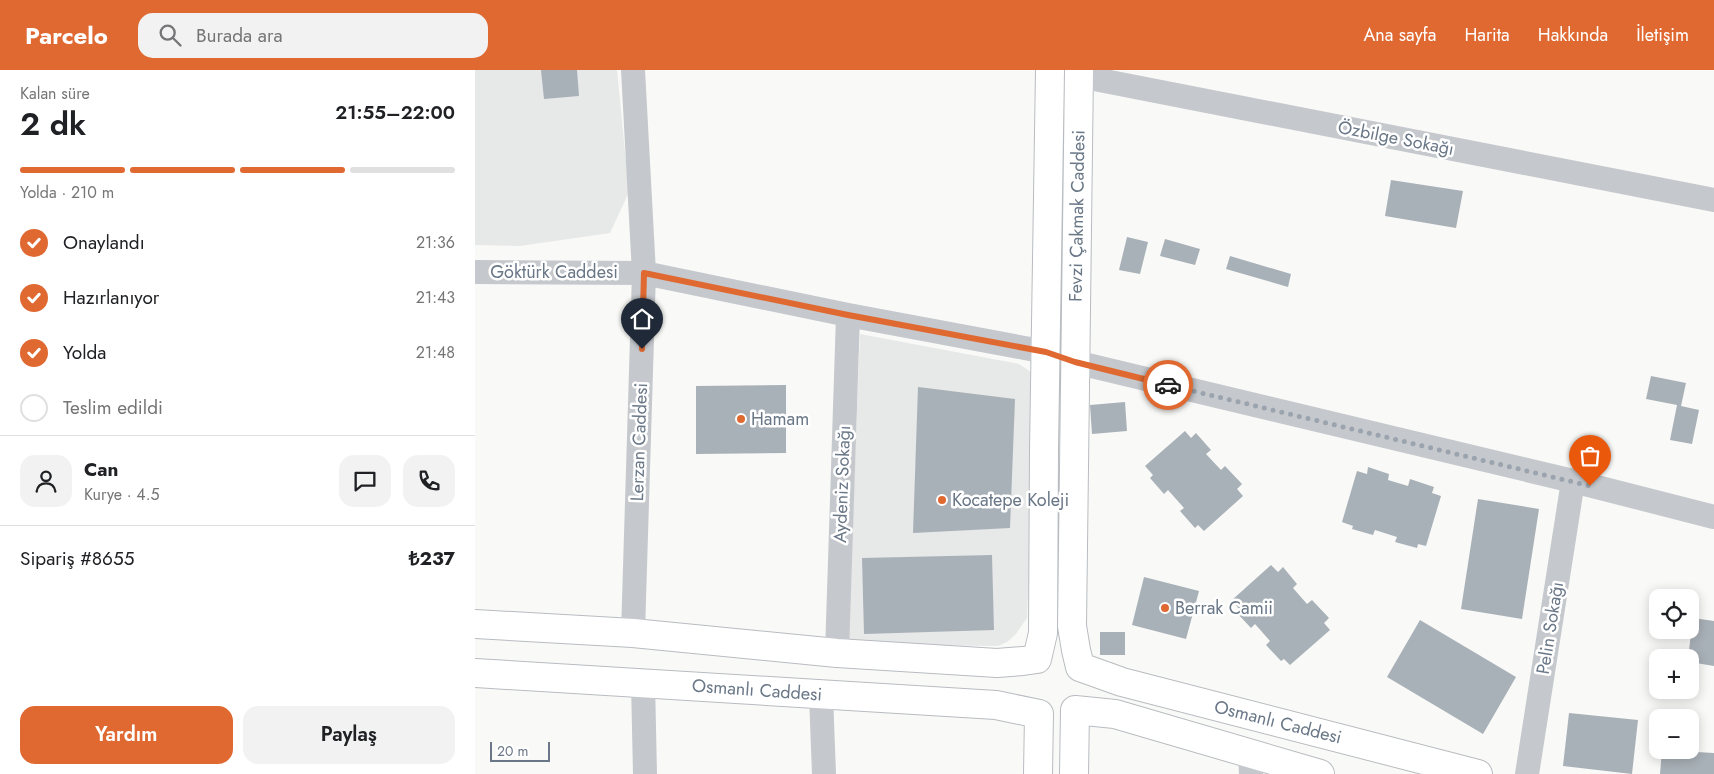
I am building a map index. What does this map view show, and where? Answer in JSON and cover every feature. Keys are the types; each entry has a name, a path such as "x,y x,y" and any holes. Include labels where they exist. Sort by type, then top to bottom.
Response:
{"main road":[{"name":"Fevzi Çakmak Caddesi","path":"1037,659 1043,633 1050,70"},
{"name":"Fevzi Çakmak Caddesi","path":"1079,73 1072,626 1080,667"},
{"path":"1046,352 1075,362"},
{"path":"475,624 633,633 837,653 997,663 1023,662 1037,659 1047,654 1058,654 1067,656 1080,667 1086,681 1086,692 1082,702 1066,716 1047,718 1039,714 1025,701 1022,684 1027,668 1037,659"},
{"name":"Osmanlı Caddesi","path":"1080,667 1122,682 1478,774"},
{"name":"Osmanlı Caddesi","path":"475,673 997,705 1039,714"},
{"path":"1074,774 1075,710"},
{"name":"Osmanlı Caddesi","path":"1075,710 1115,714 1251,764 1320,774"},
{"path":"1039,714 1039,774"}],"street":[{"name":"Lerzan Caddesi","path":"633,70 644,273 633,633"},
{"name":"Özbilge Sokağı","path":"1079,73 1714,200"},
{"name":"Göktürk Caddesi","path":"475,272 644,273 848,315 1046,352"},
{"name":"Aydeniz Sokağı","path":"837,653 848,315"},
{"path":"1075,362 1573,481 1714,517"},
{"name":"Pelin Sokağı","path":"1527,774 1573,481"},
{"path":"643,682 645,774"},
{"path":"821,695 824,774"}],"shaded area":[{"path":"475,70 617,70 629,192 610,233 520,246 475,245"},
{"name":"Kocatepe Koleji","path":"860,334 1019,364 1031,372 1036,381 1027,618 1016,634 1007,642 998,646 848,644"}],"building":[{"path":"541,70 577,70 579,96 544,99"},
{"path":"1391,180 1463,191 1456,228 1385,216"},
{"path":"1127,237 1148,242 1140,274 1119,270"},
{"path":"1165,239 1200,249 1195,265 1160,256"},
{"path":"1230,256 1291,274 1288,287 1226,269"},
{"path":"1651,376 1686,383 1681,406 1699,410 1692,444 1670,440 1677,405 1646,399"},
{"name":"Hamam","path":"786,385 786,453 696,454 696,386"},
{"path":"918,387 1015,399 1010,528 913,533"},
{"path":"1125,402 1127,431 1092,434 1090,405"},
{"path":"1185,431 1191,438 1196,433 1211,450 1206,454 1221,470 1225,466 1242,484 1237,489 1243,496 1204,531 1198,525 1195,528 1180,511 1184,508 1168,490 1164,494 1150,478 1153,475 1145,466"},
{"path":"1368,467 1389,474 1388,480 1408,486 1410,479 1434,487 1432,493 1441,496 1426,546 1418,544 1417,548 1395,542 1397,537 1375,530 1373,535 1352,529 1353,526 1342,522 1357,471 1367,474"},
{"path":"1478,499 1539,509 1522,619 1461,609"},
{"path":"992,555 994,630 864,634 862,558"},
{"path":"1271,565 1278,572 1283,567 1297,584 1293,588 1307,604 1312,600 1329,618 1324,623 1330,630 1290,665 1284,659 1281,661 1266,645 1270,641 1255,624 1251,628 1236,612 1239,609 1232,600"},
{"name":"Berrak Camii","path":"1144,577 1199,591 1186,639 1132,625"},
{"path":"1699,619 1714,621 1714,666 1699,664 1699,649 1689,649 1690,639 1699,639"},
{"path":"1420,620 1516,677 1483,734 1387,677"},
{"path":"1100,632 1125,632 1125,655 1100,655"},
{"path":"1569,713 1638,720 1632,774 1563,766"},
{"path":"1699,752 1714,753 1714,774 1660,774 1661,759 1699,759"}],"way so far":[{"path":"1168,385 1590,486"}],"place":[{"name":"Hamam","path":"741,419"},
{"name":"Kocatepe Koleji","path":"942,500"},
{"name":"Berrak Camii","path":"1165,608"}],"route":[{"path":"642,349 644,273 848,315 1046,352 1075,362 1168,385"}]}
